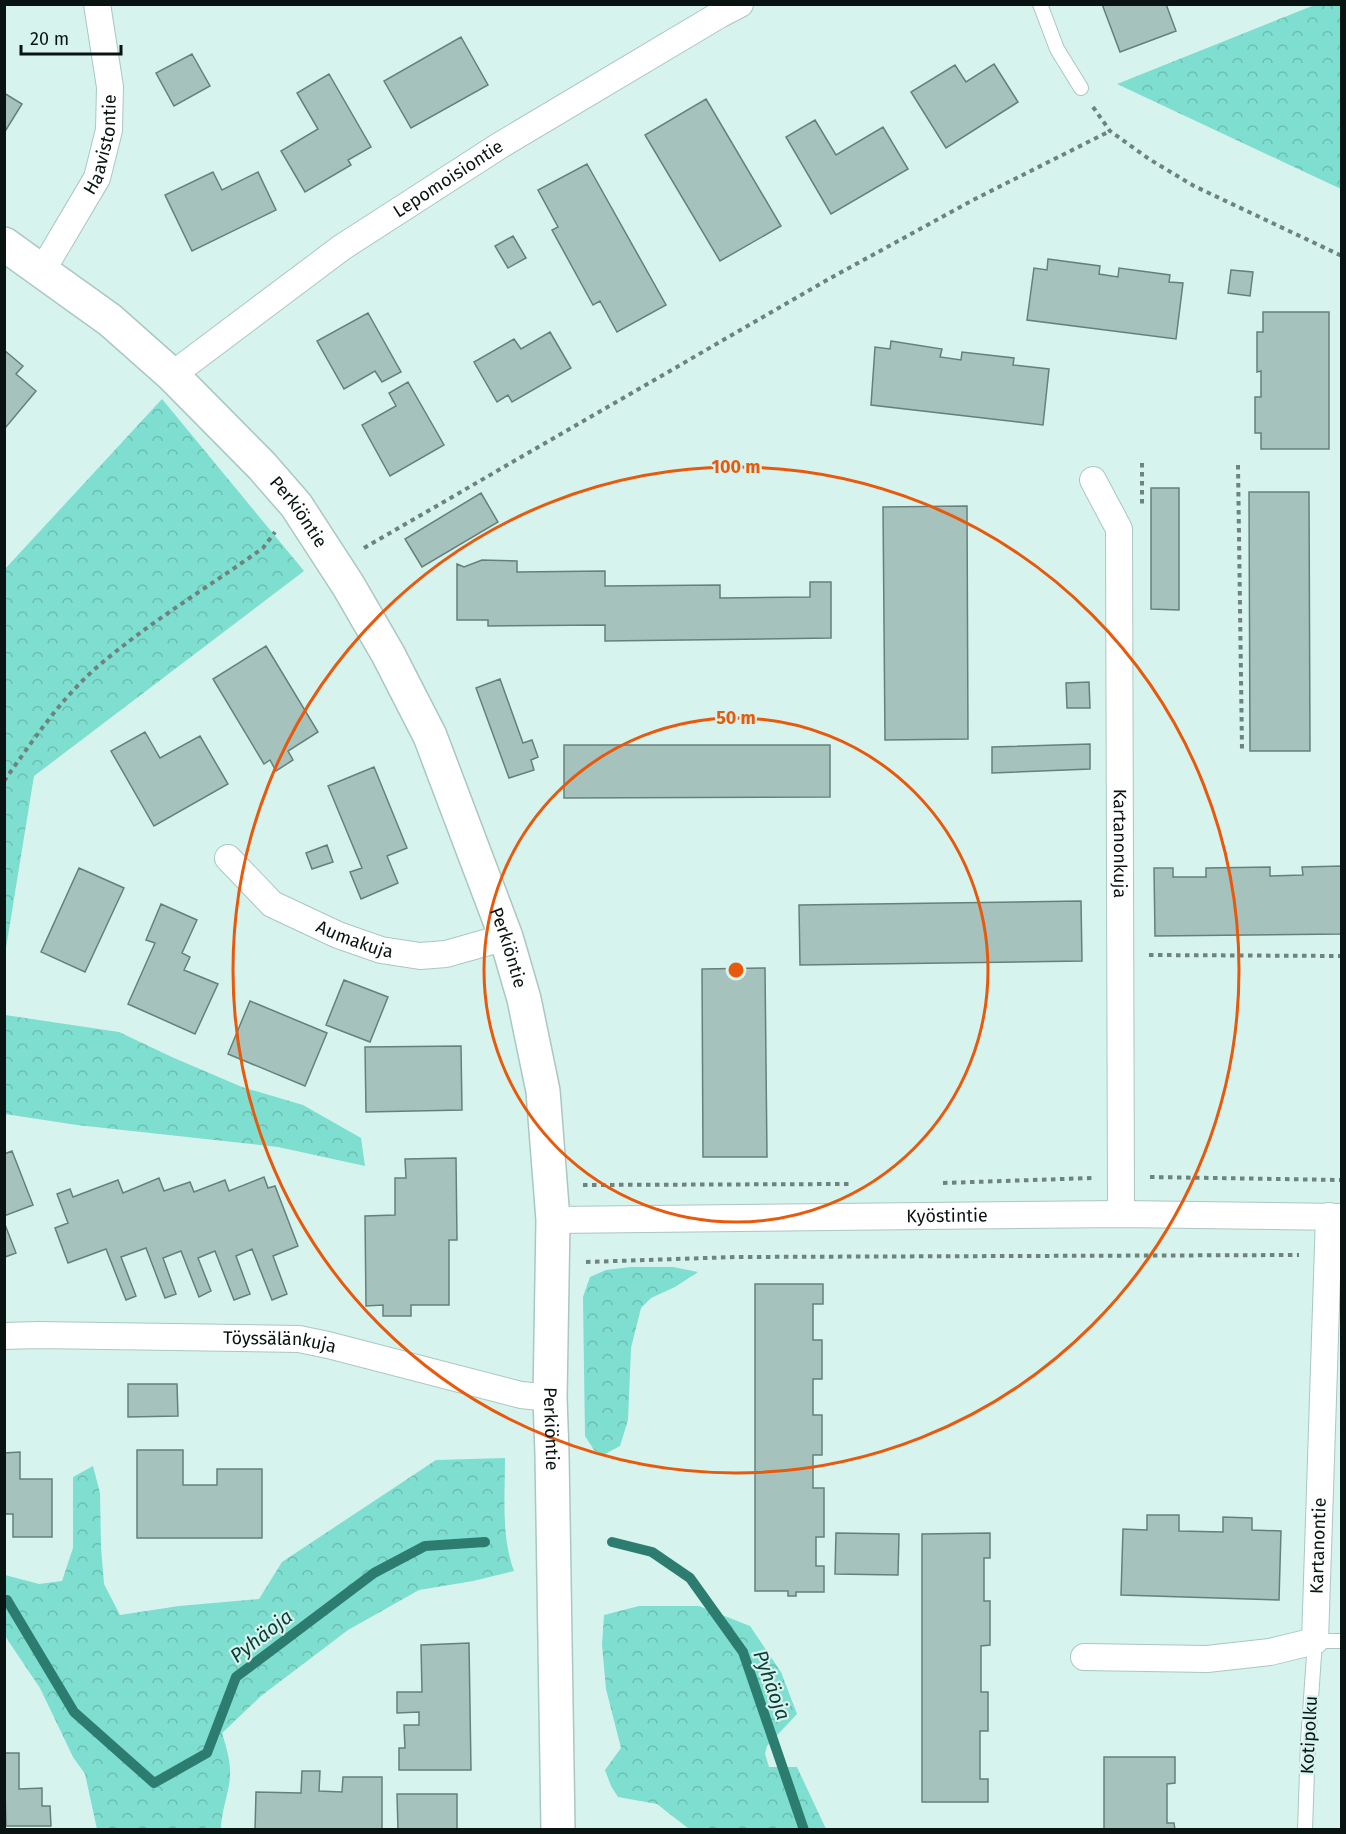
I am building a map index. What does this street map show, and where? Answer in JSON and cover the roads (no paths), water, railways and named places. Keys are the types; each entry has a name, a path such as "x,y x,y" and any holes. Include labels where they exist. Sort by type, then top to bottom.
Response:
{"street":[{"name":"Haavistontie","path":"42,271 97,178 109,130 110,87 97,4"},
{"name":"Lepomoisiontie","path":"172,375 371,228 498,146 740,4"},
{"name":"Perkiöntie","path":"4,244 110,320 172,375 262,466 296,505 348,585 388,654 430,736 506,937 524,999 543,1091 553,1220 550,1398 558,1830"},
{"name":"Kartanonkuja","path":"1094,480 1119,529 1121,1214"},
{"name":"Aumakuja","path":"228,858 272,904 338,935 381,950 420,956 437,955 506,937"},
{"name":"Kyöstintie","path":"553,1220 1121,1214 1335,1216"},
{"name":"Kartanontie","path":"1315,1641 1328,1255 1335,1216"},
{"name":"Töyssälänkuja","path":"4,1336 299,1339 521,1395 550,1398"},
{"path":"1084,1657 1207,1659 1270,1652 1315,1641"}],"lane":[{"path":"1040,4 1057,49 1081,88"},
{"path":"1315,1641 1341,1641"},
{"name":"Kotipolku","path":"1305,1830 1315,1641"}],"waterway":[{"name":"Pyhäoja","path":"4,1600 7,1600 74,1712 154,1783 207,1753 236,1677 374,1573 425,1546 485,1542"},
{"name":"Pyhäoja","path":"612,1542 652,1552 690,1578 743,1652 804,1830"}]}
